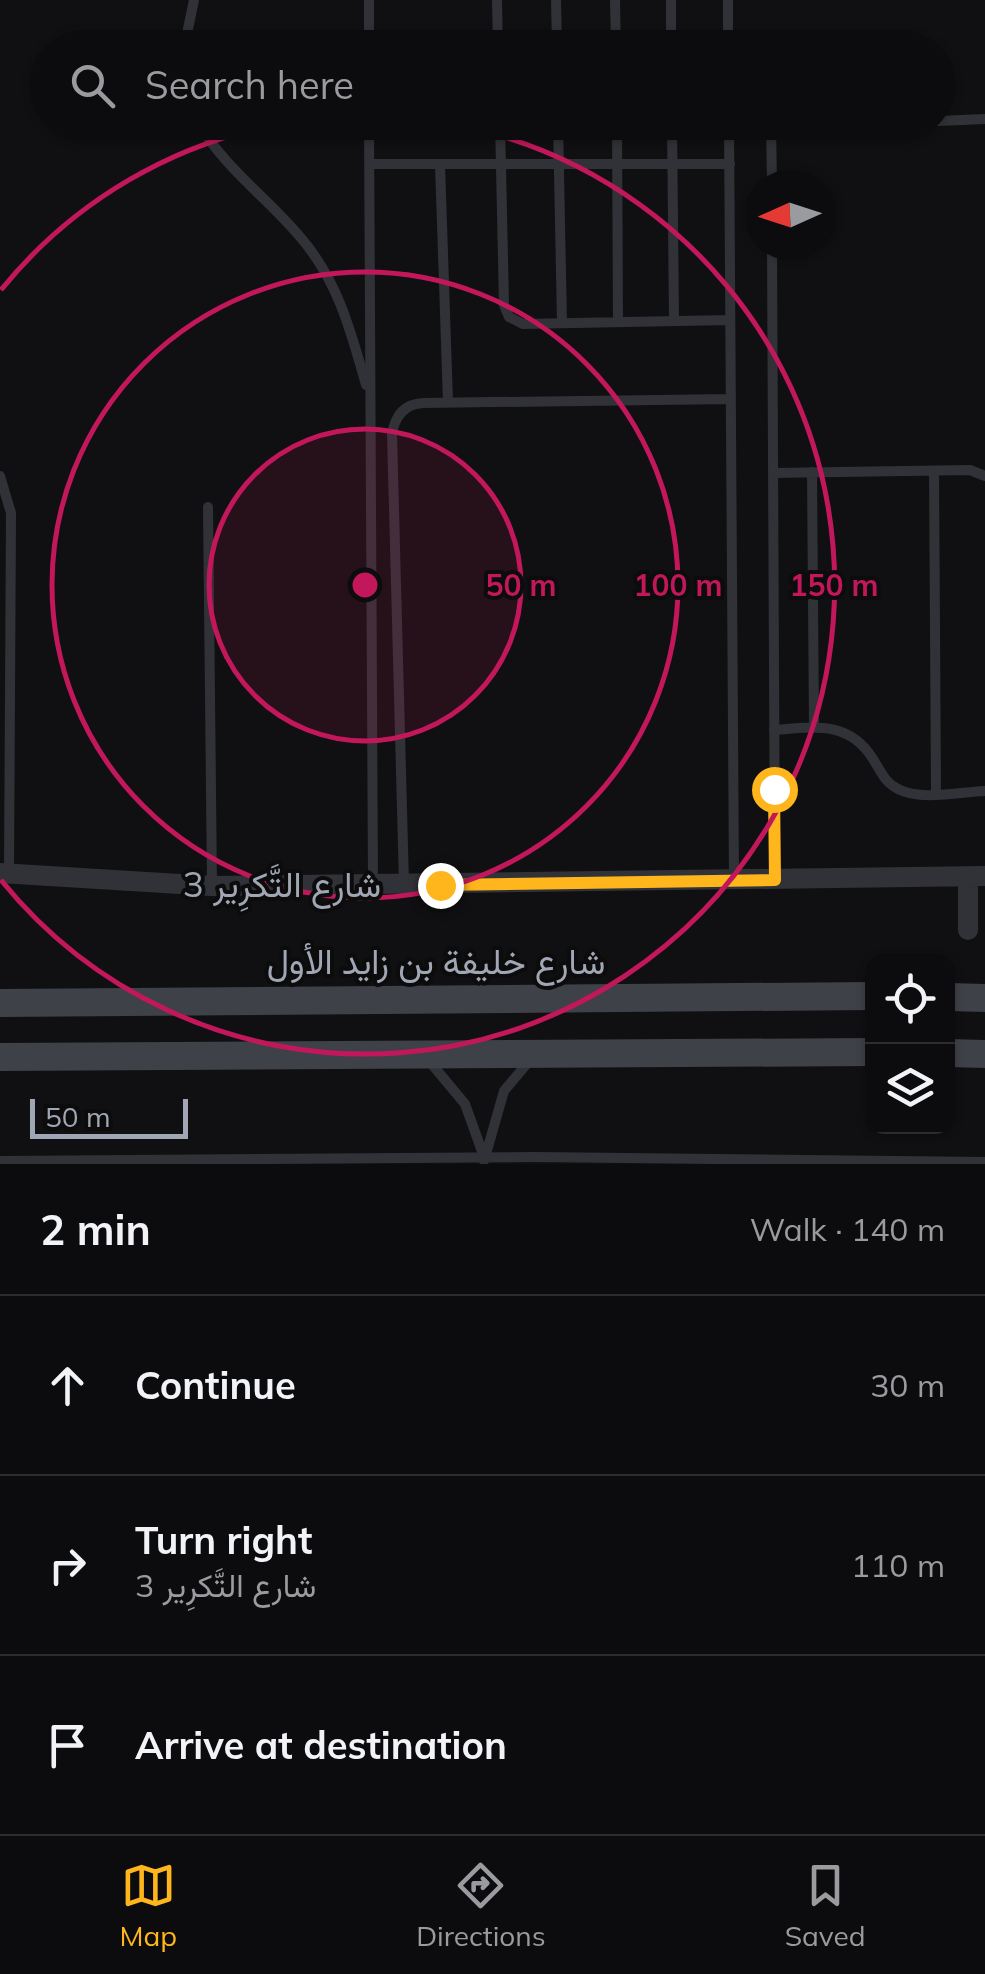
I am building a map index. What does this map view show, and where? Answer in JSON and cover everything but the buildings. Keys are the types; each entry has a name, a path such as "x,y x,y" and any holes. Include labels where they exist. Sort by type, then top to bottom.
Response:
{"main road":[{"name":"شارع خليفة بن زايد الأول","path":"0,1003 865,996"},
{"path":"955,997 985,998"},
{"path":"0,1057 865,1052"},
{"path":"955,1053 985,1054"}],"street":[{"name":"شارع التَّكرِير 3","path":"5,874 212,886 977,876"},
{"path":"968,930 977,876"}],"lane":[{"path":"188,30 194,0"},
{"path":"369,0 369,30"},
{"path":"498,0 498,30"},
{"path":"556,0 557,30"},
{"path":"615,0 616,30"},
{"path":"671,0 672,30"},
{"path":"728,0 728,30"},
{"path":"955,120 985,119"},
{"path":"209,140 285,220 320,264 346,314 371,400"},
{"path":"370,140 373,886"},
{"path":"500,140 505,312 523,324 730,320"},
{"path":"558,140 562,323"},
{"path":"616,140 618,322"},
{"path":"672,140 674,321"},
{"path":"729,140 734,881"},
{"path":"771,140 772,170"},
{"path":"370,164 730,164"},
{"path":"440,164 448,402"},
{"path":"772,260 775,880"},
{"path":"404,885 392,434 396,418 407,407 448,402 731,399"},
{"path":"774,473 970,470 985,476"},
{"path":"934,471 936,792"},
{"path":"812,472 814,727"},
{"path":"0,476 11,513 5,874"},
{"path":"208,506 212,886"},
{"path":"774,730 830,727 859,740 896,788 985,791"},
{"path":"484,1161 504,1091 538,1053"},
{"path":"421,1055 456,1090 472,1119 484,1161"},
{"path":"0,1161 985,1162"}],"route":[{"path":"440,885 775,880 774,789"}]}
